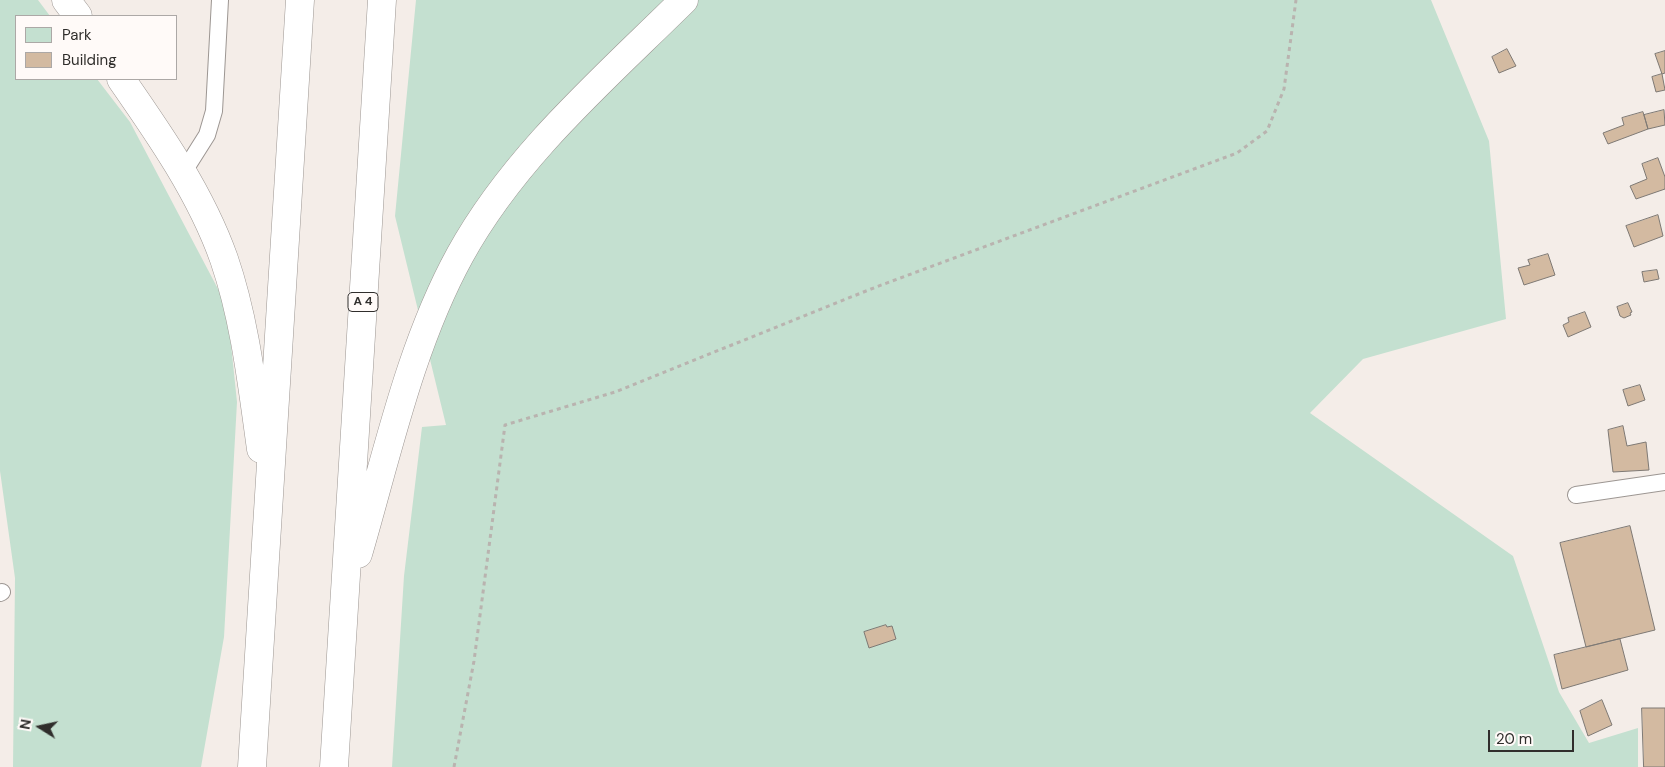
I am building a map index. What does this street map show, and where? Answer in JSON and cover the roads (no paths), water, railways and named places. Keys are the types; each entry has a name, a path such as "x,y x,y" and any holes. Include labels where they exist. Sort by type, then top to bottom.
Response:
{"highway":[{"path":"66,0 77,15"},
{"path":"252,767 300,0"},
{"name":"A 4","path":"334,767 382,0"},
{"path":"344,604 408,381 429,322 460,255 490,208 524,164 577,106 684,0"},
{"path":"122,80 182,173 209,224 233,288 249,367 269,502"}],"lane":[{"path":"182,173 211,125 214,111 220,0"},
{"path":"1576,495 1665,482"}]}
